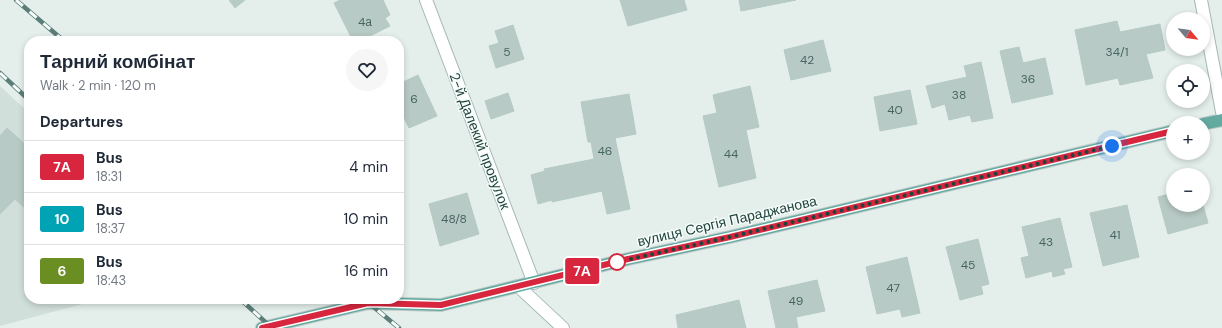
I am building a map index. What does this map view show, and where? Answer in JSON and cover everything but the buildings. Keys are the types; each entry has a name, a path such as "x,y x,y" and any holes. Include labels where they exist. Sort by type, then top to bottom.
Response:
{"main road":[{"path":"1210,123 1222,120"},
{"name":"вулиця Сергія Параджанова","path":"404,304 441,305 1166,133"},
{"name":"вулиця Сергія Параджанова","path":"262,328 364,304"}],"street":[{"name":"2-й Далекий провулок","path":"426,0 534,283"},
{"path":"1201,0 1222,112"},
{"path":"518,286 563,328"}],"shaded area":[{"path":"0,86 24,108 24,304 82,304 0,326"}],"railway":[{"path":"16,0 58,36"},
{"path":"0,73 24,95"},
{"path":"246,304 272,328"},
{"path":"370,304 399,328"}],"bus line":[{"name":"7А","path":"404,304 441,305 628,259 730,237 1166,133"},
{"name":"7А","path":"262,328 364,304"}],"route":[{"path":"617,262 730,237 1112,146"}]}
